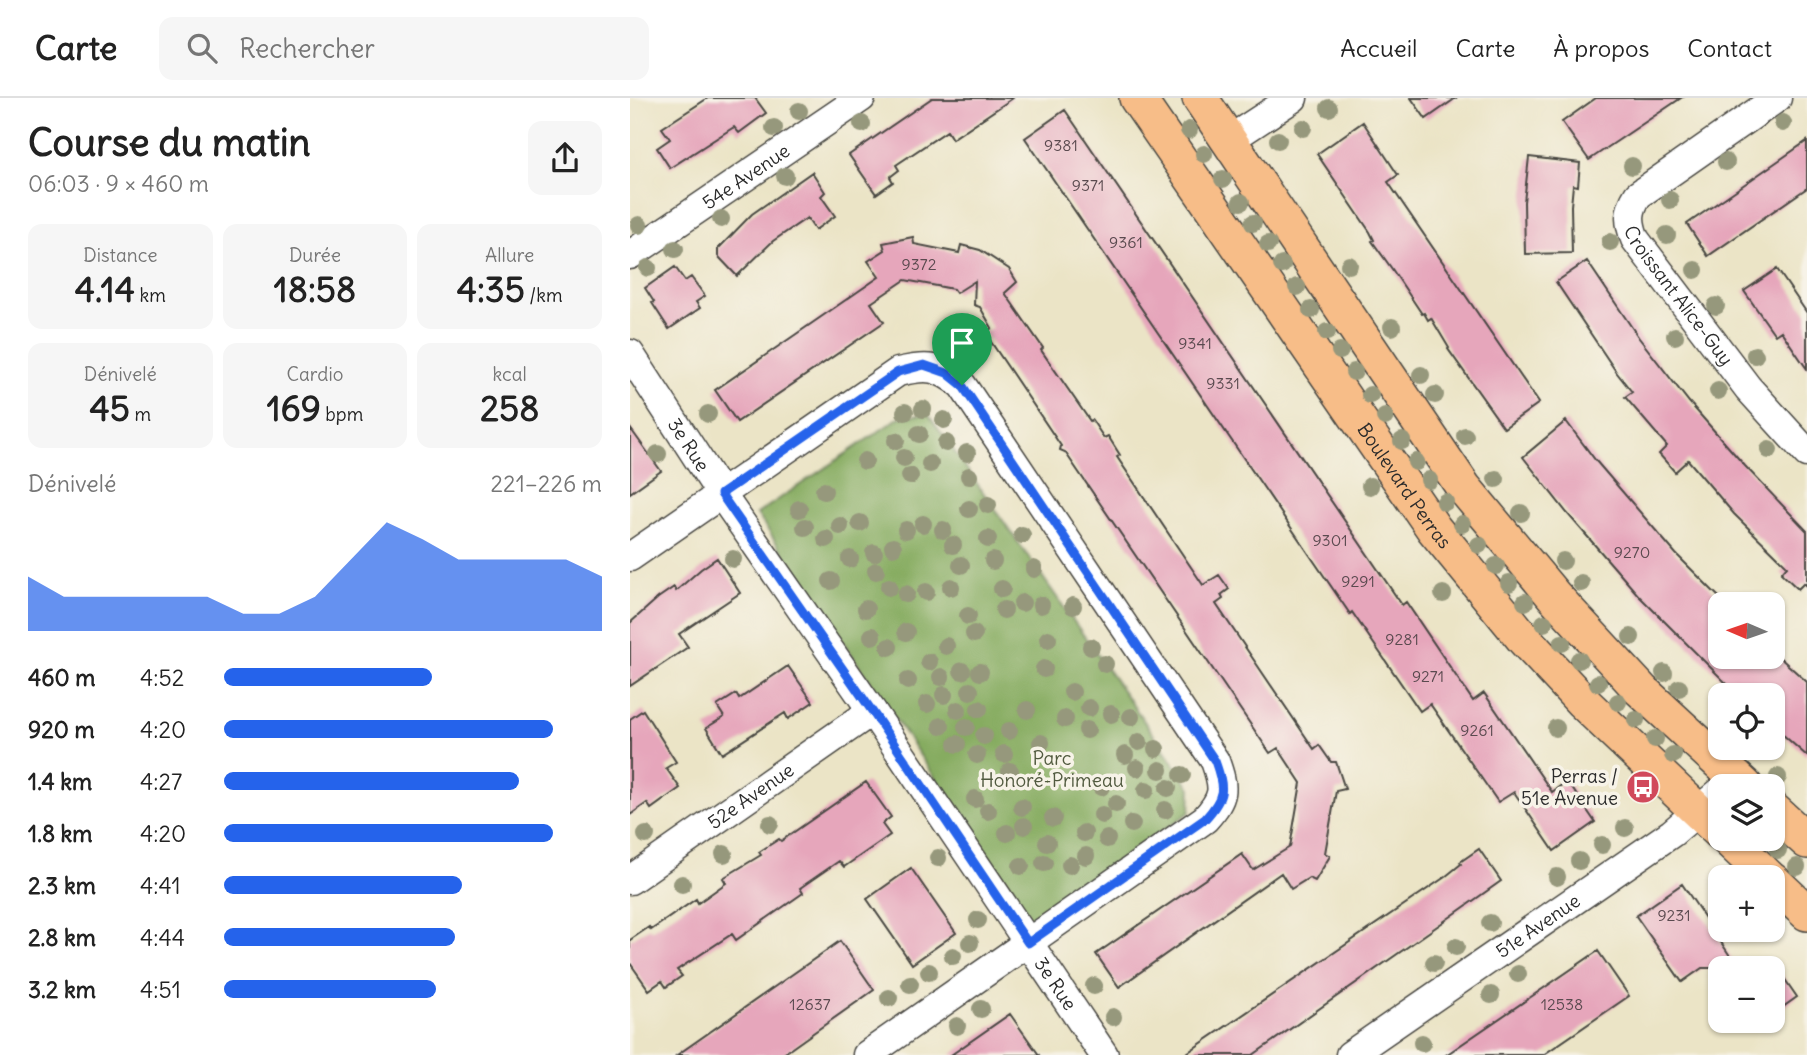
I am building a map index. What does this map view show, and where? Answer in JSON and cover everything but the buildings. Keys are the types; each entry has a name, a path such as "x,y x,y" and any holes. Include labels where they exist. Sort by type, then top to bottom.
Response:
{"main road":[{"name":"Boulevard Perras","path":"1137,98 1434,529 1524,639 1582,701 1708,786"},
{"path":"1200,98 1471,497 1554,596 1641,691 1708,776"},
{"path":"1785,821 1807,841"},
{"path":"1741,851 1755,865"},
{"path":"1785,892 1807,913"}],"street":[{"name":"54e Avenue","path":"630,255 861,98"},
{"path":"1229,140 1293,98"},
{"name":"Croissant Alice-Guy","path":"1777,98 1638,195 1630,209 1630,226 1635,239 1748,388 1807,453"},
{"name":"3e Rue","path":"630,354 721,494 872,711 1104,1055"},
{"path":"630,557 898,372 924,365 947,373 962,385 1215,761 1223,784 1219,804 1205,819 867,1055"},
{"name":"52e Avenue","path":"630,880 872,711"},
{"name":"51e Avenue","path":"1350,1055 1708,809"}],"green space":[{"name":"Parc Honoré-Primeau","path":"928,414 1191,788 1190,812 1031,920 757,514 900,417"}],"place":[{"name":"Perras / 51e Avenue","path":"1643,787"}],"route":[{"path":"924,365 947,373 962,385 1215,761 1223,784 1219,804 1205,819 1028,943 872,711 721,494 898,372 924,365"}]}
